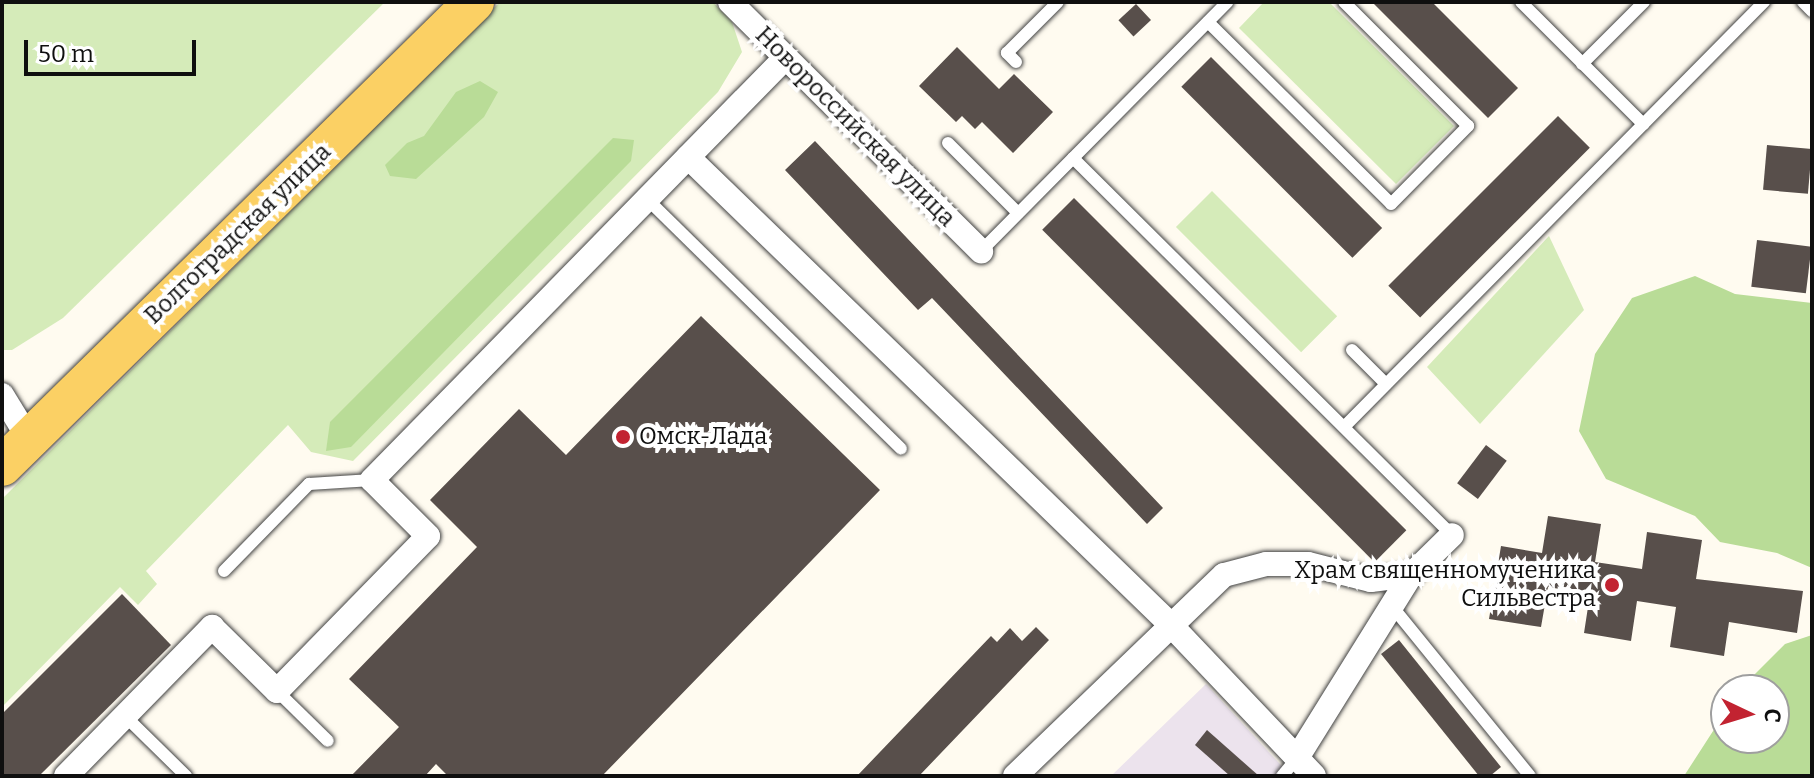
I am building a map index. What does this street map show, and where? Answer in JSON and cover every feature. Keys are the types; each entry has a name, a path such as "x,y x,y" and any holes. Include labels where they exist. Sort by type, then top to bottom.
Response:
{"main road":[{"name":"Волгоградская улица","path":"10,429 438,2"},
{"name":"Волгоградская улица","path":"10,429 474,2"}],"street":[{"name":"Новороссийская улица","path":"730,2 784,59 981,251"},
{"path":"66,776 212,627 277,691 428,536 372,480 784,59"},
{"path":"688,157 1168,622 1298,770 1391,605 1411,575 1452,535"},
{"path":"1015,776 1168,622 1224,575 1266,564 1308,564 1371,580 1411,575"}],"lane":[{"path":"1016,62 1007,53 1058,2"},
{"path":"981,251 1227,2"},
{"path":"1208,22 1391,204 1468,126 1344,2"},
{"path":"1521,2 1643,124"},
{"path":"1582,64 1644,2"},
{"path":"1344,427 1764,2"},
{"path":"1803,2 1812,11"},
{"path":"948,143 1018,213"},
{"path":"1073,158 1452,535"},
{"path":"647,199 901,449"},
{"path":"1352,350 1386,384"},
{"path":"224,571 309,484 372,480"},
{"path":"1391,605 1530,776"},
{"path":"277,691 328,741"},
{"path":"125,716 186,776"}],"shaded area":[{"path":"1206,684 1291,776 1111,776"}],"green space":[{"path":"2,2 385,2 63,318 12,350 2,350"},
{"path":"500,2 713,2 732,22 742,52 718,92 353,461 311,452 288,425 146,571 157,584 138,605 120,587 2,707 2,499"},
{"path":"1264,2 1329,2 1454,126 1396,184 1239,28"},
{"path":"480,81 498,92 484,117 416,179 390,176 385,165 407,143 424,136 456,92"},
{"path":"613,138 634,140 631,161 351,447 326,451 330,422"},
{"path":"1212,191 1337,316 1301,352 1176,227"},
{"path":"1549,236 1584,310 1480,424 1427,367"},
{"path":"1695,276 1735,294 1812,303 1812,568 1777,553 1720,542 1695,516 1606,479 1579,431 1595,354 1632,298"},
{"path":"1812,635 1812,776 1684,776 1710,736 1710,754 1790,754 1790,674 1755,674 1785,644"}],"building":[{"path":"1372,2 1432,2 1518,88 1488,118"},
{"path":"1136,4 1151,20 1133,36 1118,20"},
{"path":"957,47 999,89 1014,74 1053,112 1013,153 982,122 975,129 962,116 956,122 919,86"},
{"path":"1211,57 1382,228 1352,258 1181,87"},
{"path":"1558,116 1590,148 1420,318 1388,286"},
{"path":"815,141 1163,508 1147,524 932,298 918,310 785,170"},
{"path":"1767,145 1812,149 1808,194 1763,190"},
{"path":"1074,198 1406,530 1375,562 1042,230"},
{"path":"1757,240 1812,247 1806,293 1751,287"},
{"path":"701,316 880,490 602,776 448,776 436,764 425,776 351,776 399,727 349,679 477,547 430,500 519,409 566,455"},
{"path":"1486,445 1507,461 1478,499 1457,483"},
{"name":"Храм священномученика Сильвестра","path":"1548,516 1601,524 1595,562 1642,569 1647,532 1702,540 1696,579 1803,591 1797,633 1729,622 1724,656 1670,647 1676,607 1637,601 1631,641 1584,633 1590,594 1548,587 1541,627 1489,619 1501,546 1542,553"},
{"path":"122,594 171,645 39,776 2,776 2,714"},
{"path":"1036,627 1049,640 919,776 857,776 991,636 997,642 1010,628 1022,641"},
{"path":"1399,640 1501,767 1490,776 1479,776 1381,654"},
{"path":"1207,730 1259,776 1230,776 1195,745"}],"place":[{"name":"Омск-Лада","path":"623,437"},
{"name":"Храм священномученика Сильвестра","path":"1612,585"}]}
